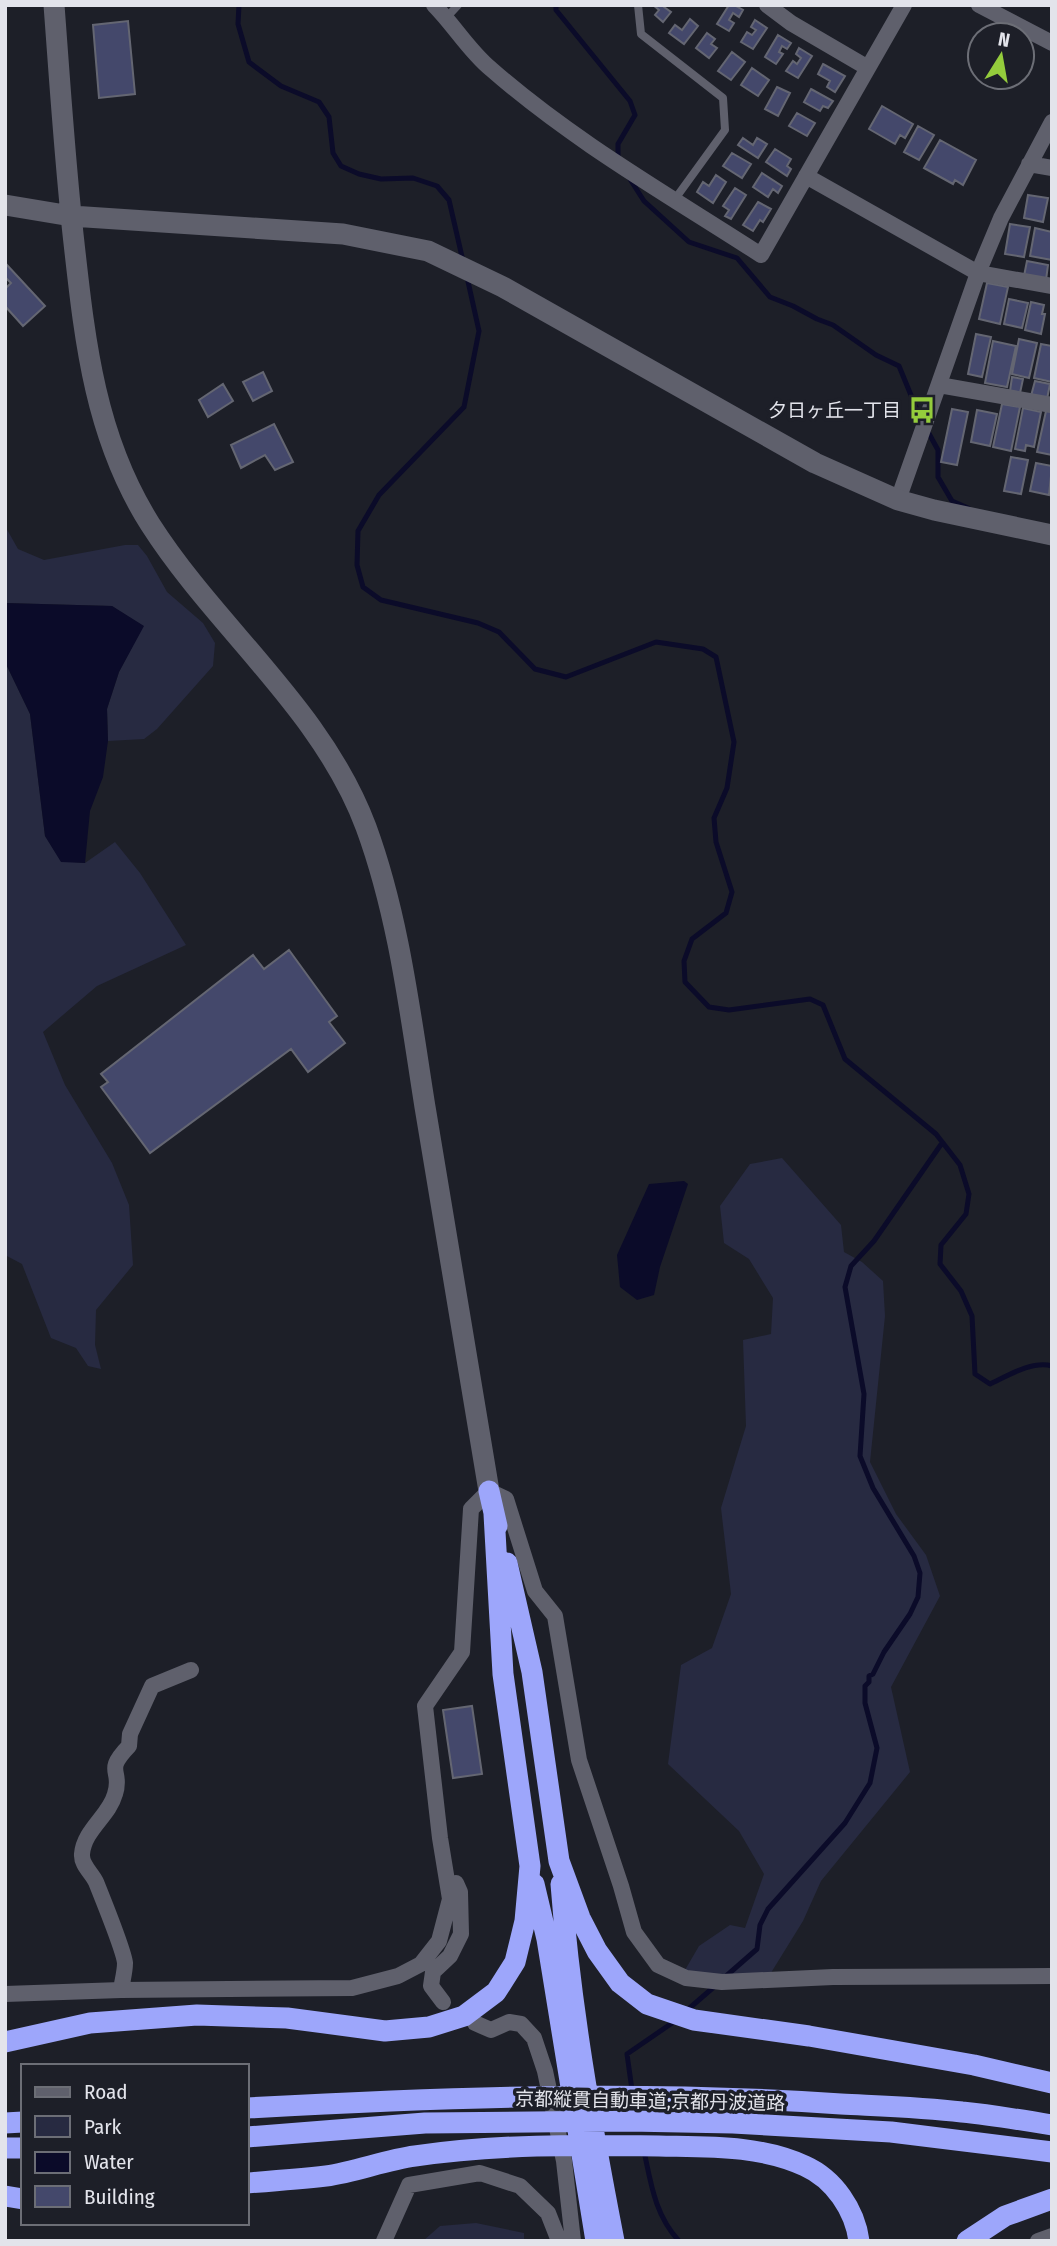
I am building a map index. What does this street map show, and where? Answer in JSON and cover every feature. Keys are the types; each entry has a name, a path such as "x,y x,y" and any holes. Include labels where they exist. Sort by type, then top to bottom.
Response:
{"highway":[{"path":"489,1491 532,1672 559,1861 566,1948 614,2241"},
{"path":"494,1514 503,1674 530,1866 547,1939 596,2241"},
{"path":"559,1861 580,1917 597,1951 620,1983 647,2004 694,2020 809,2036 946,2060 1052,2083"},
{"path":"5,2042 90,2023 197,2015 286,2018 385,2031 429,2026 464,2016 496,1992 515,1962 525,1921 530,1866"},
{"name":"京都縦貫自動車道;京都丹波道路","path":"248,2108 388,2100 625,2095 759,2098 960,2112 1052,2125"},
{"name":"京都縦貫自動車道;京都丹波道路","path":"248,2137 425,2123 629,2121 733,2123 891,2132 1052,2152"},
{"path":"248,2183 328,2176 412,2156 482,2148 636,2146 766,2152 808,2167 837,2189 857,2226 859,2241"},
{"path":"967,2241 1005,2216 1052,2199"}],"street":[{"path":"54,5 83,330 95,394 116,457 148,521 185,575 321,741 342,776 364,824 380,870 402,961 489,1491"},
{"path":"434,5 488,67 568,130 761,255 904,5"},
{"path":"767,5 791,23 868,68"},
{"path":"979,5 1052,43"},
{"path":"898,499 978,272 1001,218 1052,122"},
{"path":"1029,164 1052,168"},
{"path":"806,176 978,272 1052,286"},
{"path":"5,205 71,216 343,234 428,251 503,287 815,463 898,499 934,510 1052,535"},
{"path":"939,385 1052,405"},
{"path":"5,1994 352,1987 398,1976 421,1964 439,1941 450,1899 425,1706 462,1652 471,1509 489,1491"},
{"path":"489,1491 506,1499 535,1591 555,1616 579,1760 634,1932 658,1965 687,1978 722,1982 833,1977 1052,1976"},
{"path":"121,1990 125,1961 94,1879 82,1861 82,1851 88,1834 115,1796 116,1759 129,1746 130,1734 152,1686 191,1671"},
{"path":"443,2002 430,1986 433,1972 450,1956 461,1934 460,1892 444,1860"},
{"path":"475,2023 491,2030 509,2022 521,2024 534,2038 545,2071 564,2161 573,2241"},
{"path":"384,2241 409,2185 480,2172 520,2186 548,2213 559,2241"},
{"path":"1038,2241 1052,2236"}],"lane":[{"path":"446,18 458,5"},
{"path":"638,5 641,34 723,98 725,130 675,199"}],"green space":[{"path":"5,526 18,549 44,560 138,545 167,592 203,623 215,643 213,666 157,729 144,739 108,741 107,709 119,672 143,626 112,606 5,603"},
{"path":"5,662 30,714 45,836 61,861 85,863 115,842 140,873 186,945 97,986 43,1032 65,1085 112,1163 129,1205 133,1265 96,1310 95,1345 101,1369 88,1366 76,1348 51,1338 22,1264 5,1255"},
{"path":"782,1158 841,1225 844,1252 862,1262 883,1281 885,1316 870,1462 896,1514 926,1555 940,1596 891,1687 910,1772 821,1881 803,1921 769,1976 732,1984 685,1970 699,1946 730,1925 745,1928 764,1874 739,1831 668,1764 681,1665 712,1648 731,1594 721,1508 746,1426 743,1340 771,1334 773,1298 749,1259 724,1243 720,1206 750,1164"},
{"path":"476,2223 524,2233 524,2241 423,2241 440,2226"}],"water":[{"path":"5,603 112,606 144,626 119,672 107,709 108,741 103,777 90,811 85,863 61,862 45,836 30,714 5,662"},
{"path":"684,1181 688,1184 660,1267 654,1295 637,1300 620,1287 617,1255 649,1184"}],"building":[{"path":"653,5 665,5 671,12 663,22 655,15 659,10"},
{"path":"729,5 743,10 739,17 733,13 729,20 734,23 729,31 717,24"},
{"path":"690,19 698,26 684,44 669,33 675,25 682,30"},
{"path":"755,20 767,28 753,49 741,42 747,32 752,35 756,30 751,27"},
{"path":"128,21 135,94 99,98 93,25"},
{"path":"707,33 715,39 711,44 717,48 709,58 696,48"},
{"path":"778,35 791,43 787,49 782,46 779,52 783,54 776,64 765,57"},
{"path":"799,48 812,56 798,78 786,71 793,61 797,64 801,58 796,54"},
{"path":"732,52 745,62 731,80 718,71"},
{"path":"823,64 845,76 835,92 827,87 830,81 818,74"},
{"path":"752,68 769,80 758,96 741,85"},
{"path":"777,87 790,93 778,116 765,109"},
{"path":"811,89 833,101 828,108 823,106 820,111 804,102"},
{"path":"882,106 913,124 905,138 900,135 895,144 869,129"},
{"path":"797,113 815,123 807,136 789,126"},
{"path":"918,126 934,135 919,160 904,152"},
{"path":"743,138 753,145 757,138 767,144 758,158 738,145"},
{"path":"940,140 976,160 963,185 955,180 953,184 924,168"},
{"path":"775,149 791,159 787,166 791,169 787,176 766,162"},
{"path":"732,153 751,164 742,178 723,166"},
{"path":"762,173 782,186 778,193 773,189 768,197 753,187"},
{"path":"716,175 726,182 713,203 697,192 703,182 709,186"},
{"path":"735,188 746,195 731,219 725,216 729,210 723,206"},
{"path":"1028,195 1048,198 1043,222 1024,218"},
{"path":"758,202 771,209 753,231 743,225"},
{"path":"1010,224 1030,227 1024,257 1005,254"},
{"path":"1035,228 1052,232 1052,260 1030,256"},
{"path":"1027,261 1048,265 1046,280 1024,276"},
{"path":"7,265 45,306 23,326 5,306 5,289 11,283 5,277"},
{"path":"987,283 1008,287 1000,324 979,319"},
{"path":"1009,299 1028,303 1022,328 1004,324"},
{"path":"1031,302 1044,305 1041,334 1025,330"},
{"path":"976,334 991,337 982,377 968,374"},
{"path":"1019,339 1037,343 1029,378 1012,374"},
{"path":"993,341 1016,346 1007,387 985,383"},
{"path":"1041,344 1052,346 1052,382 1034,378"},
{"path":"263,372 272,391 253,401 243,382"},
{"path":"1012,377 1023,379 1020,393 1010,391"},
{"path":"1035,381 1050,384 1047,399 1031,396"},
{"path":"223,384 233,401 208,417 199,400"},
{"path":"1002,404 1020,407 1011,451 993,447"},
{"path":"1023,408 1041,412 1034,447 1026,445 1025,451 1015,449"},
{"path":"952,409 968,412 957,465 941,462"},
{"path":"977,410 997,414 990,446 971,442"},
{"path":"1046,411 1052,412 1052,455 1037,452"},
{"path":"274,424 293,462 275,470 265,455 241,468 231,445"},
{"path":"1011,457 1028,460 1021,494 1004,491"},
{"path":"1036,463 1052,466 1049,495 1030,491"},
{"path":"289,950 337,1016 329,1022 345,1043 308,1072 291,1049 150,1153 101,1087 108,1082 101,1074 253,955 264,969"},
{"path":"472,1706 482,1774 453,1778 443,1710"}],"waterway":[{"path":"239,5 238,24 249,62 281,86 319,102 329,117 333,153 341,166 381,179 413,178 437,186 449,200 463,261"},
{"path":"556,5 556,10 630,101 635,115 618,144 618,159"},
{"path":"628,176 644,201 689,242 737,258 770,297 833,325 876,355 899,366 922,422"},
{"path":"467,277 479,331 464,407 379,495 358,531 357,565 363,587 381,600 478,623 499,632 535,669 566,677 656,642 703,649 716,657 734,742 727,788 714,818 716,842 732,892 726,913 692,939 684,961 685,982 709,1007 729,1010 810,999 823,1005 845,1059 936,1134 960,1165 969,1194 966,1214 941,1245 940,1264 961,1291 972,1316 975,1374 990,1384 1029,1367 1052,1366"},
{"path":"927,430 938,450 938,477 952,501 968,508"},
{"path":"725,1977 757,1949 760,1925 768,1909 845,1823 870,1783 877,1748 865,1703 865,1686 910,1614 918,1597 920,1573 914,1556 873,1488 860,1456 864,1394 845,1287 851,1266 874,1241 942,1143"},
{"path":"685,2012 715,1986"},
{"path":"632,2090 627,2054 675,2021"},
{"path":"644,2151 659,2210 679,2241"}],"place":[{"name":"夕日ヶ丘一丁目","path":"922,410"}]}
